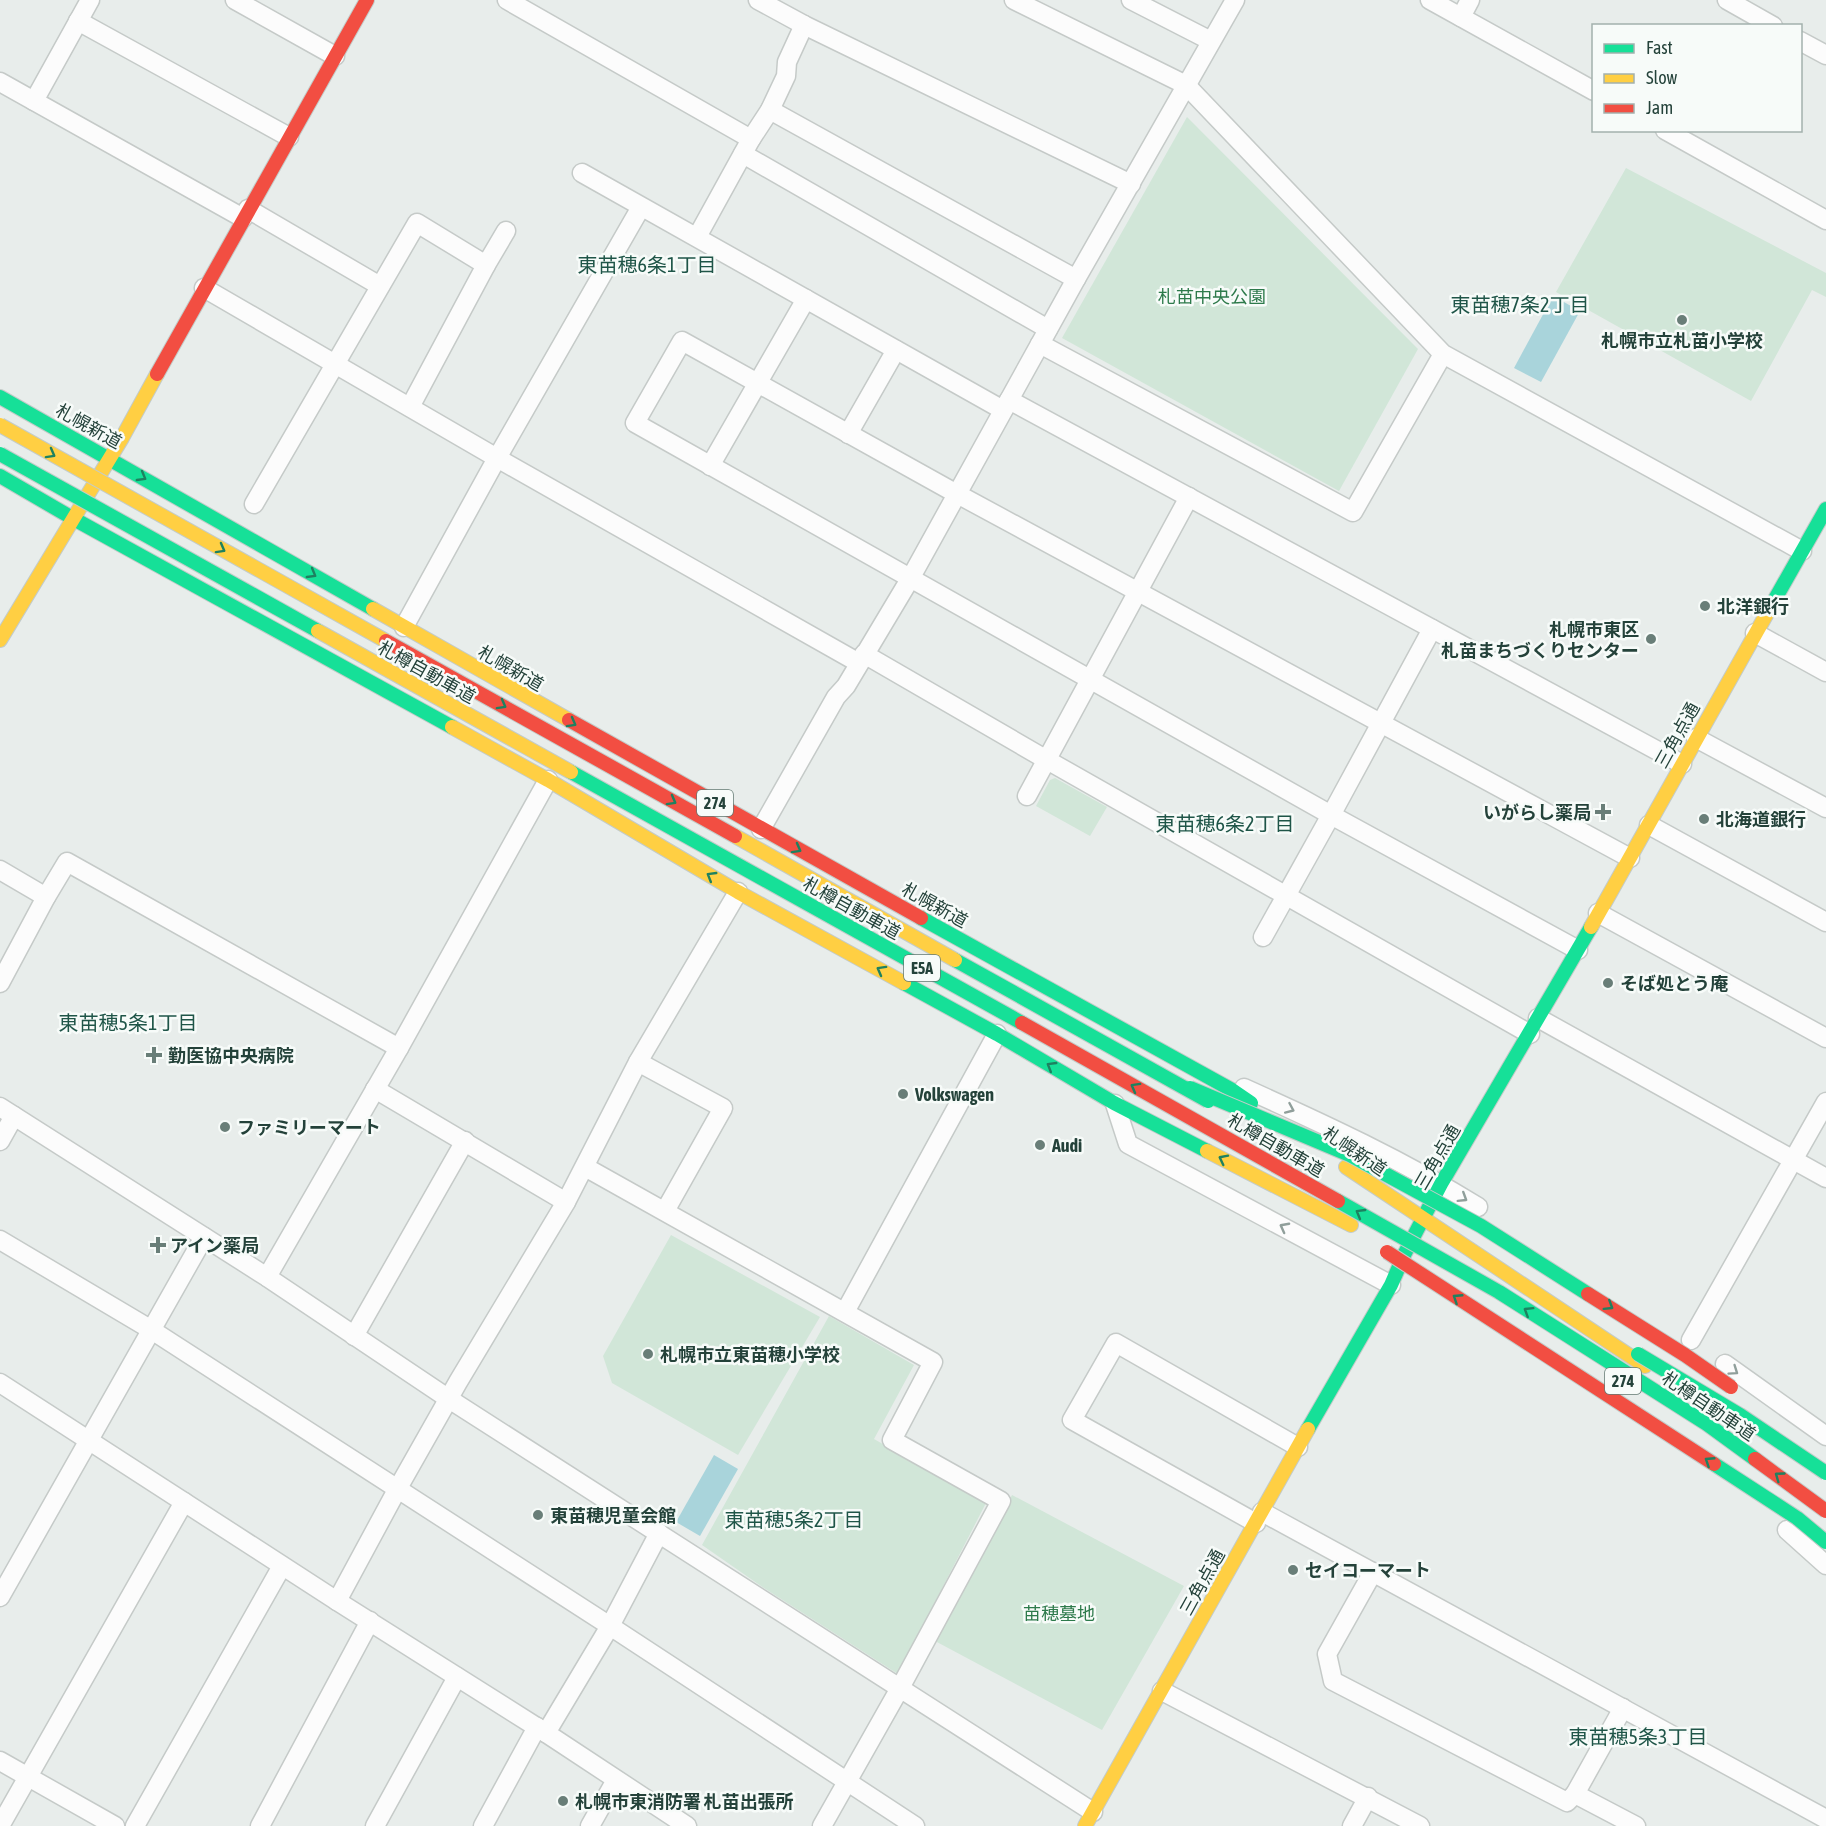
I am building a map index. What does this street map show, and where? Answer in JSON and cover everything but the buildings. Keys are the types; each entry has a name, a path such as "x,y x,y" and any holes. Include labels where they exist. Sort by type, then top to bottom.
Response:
{"main road":[{"path":"2,631 74,519 367,0"},
{"name":"札幌新道","path":"0,397 761,829 1232,1090 1826,1488"},
{"name":"札樽自動車道","path":"0,425 1268,1136"},
{"name":"札樽自動車道","path":"0,454 1499,1292 1707,1424 1826,1510"},
{"name":"274","path":"0,476 548,780 738,892 997,1034 1114,1103 1370,1238 1405,1253 1638,1390 1695,1432"},
{"name":"三角点通","path":"1089,1819 1298,1446 1391,1286 1405,1253 1441,1184 1578,950 1802,551 1824,518"},
{"path":"1166,1078 1350,1155 1481,1226 1685,1354 1740,1394"},
{"path":"1168,1105 1797,1518 1826,1542"},
{"name":"札樽自動車道","path":"1338,1176 1409,1216 1740,1415 1826,1473"},
{"path":"1723,1454 1826,1532"}],"street":[{"path":"34,101 90,0"},
{"path":"234,0 335,56"},
{"path":"507,0 747,146 1044,336 1353,512 1443,354"},
{"path":"758,0 804,25 1131,184"},
{"path":"1014,0 1185,84 1443,354 1802,551"},
{"path":"1131,0 1212,41"},
{"path":"761,829 836,697 846,686 909,579 1234,0"},
{"path":"1430,0 1592,90"},
{"path":"1461,17 1470,0"},
{"path":"1727,0 1769,24"},
{"path":"78,21 289,137"},
{"path":"697,237 747,146 770,110 786,76 787,62 804,25"},
{"path":"1802,42 1826,55"},
{"path":"0,82 380,286"},
{"path":"770,110 1076,279"},
{"path":"1669,132 1826,220"},
{"path":"582,173 896,350 1188,497 1682,764"},
{"path":"404,627 497,458 641,207"},
{"path":"254,504 417,223 486,265"},
{"path":"410,407 486,265 507,231"},
{"path":"204,288 497,458 1047,759 1287,896 1826,1178"},
{"path":"710,466 806,298"},
{"path":"1578,950 1331,815 635,423 682,341 957,494 1630,858"},
{"path":"848,434 896,350"},
{"path":"1027,796 1188,497"},
{"path":"1263,937 1432,629"},
{"path":"1755,633 1826,672"},
{"path":"1696,738 1826,808"},
{"path":"267,1277 399,1048 548,780"},
{"path":"1649,825 1826,922"},
{"path":"0,983 67,862 399,1048"},
{"path":"0,870 46,897"},
{"path":"337,1601 449,1399 566,1202 638,1062 738,892"},
{"path":"1598,914 1826,1038"},
{"path":"844,1312 997,1034"},
{"path":"1160,1051 1327,1125 1441,1184 1691,1340 1826,1436"},
{"path":"638,1062 723,1108 665,1210"},
{"path":"375,1089 566,1202"},
{"path":"1691,1340 1826,1102"},
{"path":"1114,1103 1128,1144 1391,1286"},
{"path":"0,1141 7,1111 267,1277 449,1399 900,1688 1089,1819"},
{"path":"354,1336 465,1141"},
{"path":"585,1167 933,1362 892,1440 1001,1501 822,1826"},
{"path":"0,1597 204,1237"},
{"path":"0,1240 150,1329 915,1826"},
{"path":"1298,1446 1116,1343 1072,1420 1259,1518 1373,1572 1623,1708 1826,1823"},
{"path":"1564,1346 1586,1394 1601,1408 1782,1526 1826,1564"},
{"path":"1,1385 542,1730 687,1826"},
{"path":"0,1826 184,1502"},
{"path":"483,1826 610,1626 659,1533"},
{"path":"135,1826 282,1566"},
{"path":"1373,1572 1328,1654 1333,1682 1568,1802 1575,1794 1623,1708"},
{"path":"260,1826 370,1621"},
{"path":"375,1826 457,1677"},
{"path":"1162,1691 1420,1826"},
{"path":"0,1761 115,1826"},
{"path":"590,1826 616,1780"},
{"path":"1575,1794 1636,1826"},
{"path":"1352,1826 1368,1797"}],"green space":[{"name":"札苗中央公園","path":"1187,117 1418,349 1339,491 1062,338"},
{"path":"1626,168 1826,273 1826,297 1812,290 1751,401 1556,292"},
{"path":"1055,778 1107,807 1090,836 1036,806 1050,780"},
{"path":"671,1235 820,1317 738,1455 612,1383 603,1356"},
{"path":"829,1316 914,1365 874,1439 986,1503 898,1674 761,1586 702,1545"},
{"name":"苗穂墓地","path":"1012,1495 1184,1586 1102,1730 935,1641"}],"water":[{"path":"1553,296 1580,311 1541,382 1514,368"},
{"path":"714,1455 738,1469 700,1536 676,1522"}],"traffic: fast":[{"path":"0,397 373,609"},
{"path":"0,454 318,631"},
{"path":"0,476 452,727"},
{"path":"1770,608 1826,509"},
{"path":"571,772 1022,1023"},
{"path":"921,918 1232,1090 1251,1103"},
{"path":"1308,1429 1391,1285 1441,1184 1591,927"},
{"path":"955,960 1208,1101"},
{"path":"904,983 997,1034 1114,1103 1207,1151"},
{"path":"1190,1088 1350,1155 1481,1226 1588,1294"},
{"path":"1338,1201 1499,1292 1707,1424 1755,1459"},
{"path":"1638,1354 1740,1415 1826,1473"},
{"path":"1714,1464 1797,1518 1826,1542"}],"traffic: slow":[{"path":"0,640 122,438 157,374"},
{"path":"0,425 386,641"},
{"path":"1591,927 1770,608"},
{"path":"373,609 569,720"},
{"path":"318,631 571,772"},
{"path":"452,727 548,780 738,892 904,983"},
{"path":"735,836 955,960"},
{"path":"1207,1151 1351,1225"},
{"path":"1346,1167 1645,1366"},
{"path":"1085,1826 1308,1429"}],"traffic: jam":[{"path":"157,374 367,0"},
{"path":"386,641 735,836"},
{"path":"569,720 921,918"},
{"path":"1022,1023 1338,1201"},
{"path":"1387,1252 1714,1464"},
{"path":"1588,1294 1731,1387"},
{"path":"1755,1459 1826,1511"}],"place":[{"name":"札幌市立札苗小学校","path":"1682,320"},
{"name":"北洋銀行","path":"1705,606"},
{"name":"札幌市東区 札苗まちづくりセンター","path":"1651,639"},
{"name":"いがらし薬局","path":"1603,812"},
{"name":"北海道銀行","path":"1704,819"},
{"name":"そば処とう庵","path":"1608,983"},
{"name":"勤医協中央病院","path":"154,1055"},
{"name":"Volkswagen","path":"903,1094"},
{"name":"ファミリーマート","path":"225,1127"},
{"name":"Audi","path":"1040,1145"},
{"name":"アイン薬局","path":"158,1245"},
{"name":"札幌市立東苗穂小学校","path":"648,1354"},
{"name":"東苗穂児童会館","path":"538,1515"},
{"name":"セイコーマート","path":"1293,1570"},
{"name":"札幌市東消防署 札苗出張所","path":"563,1801"}],"district":[{"name":"東苗穂6条1丁目","path":"647,264"},
{"name":"東苗穂7条2丁目","path":"1520,304"},
{"name":"東苗穂6条2丁目","path":"1225,823"},
{"name":"東苗穂5条1丁目","path":"128,1022"},
{"name":"東苗穂5条2丁目","path":"794,1519"},
{"name":"東苗穂5条3丁目","path":"1638,1736"}]}
